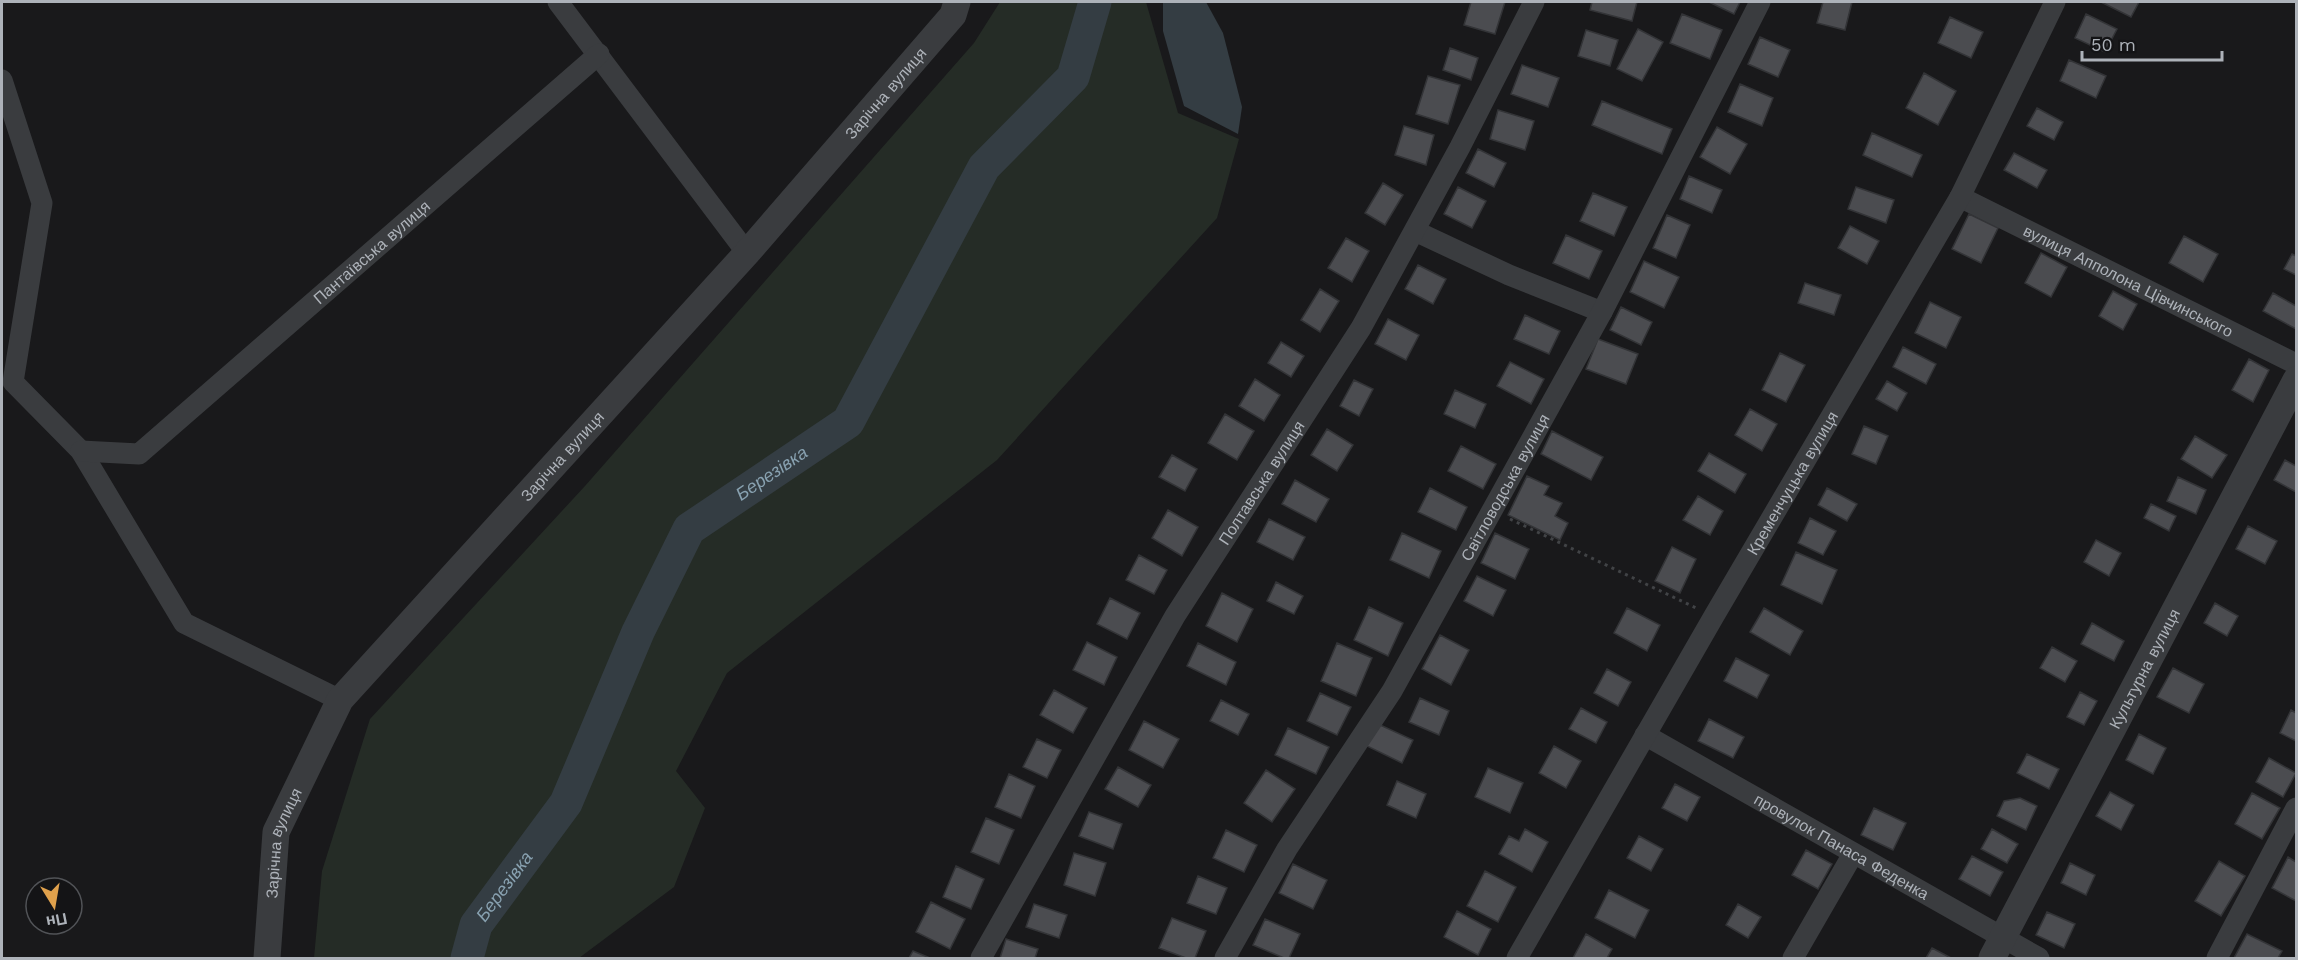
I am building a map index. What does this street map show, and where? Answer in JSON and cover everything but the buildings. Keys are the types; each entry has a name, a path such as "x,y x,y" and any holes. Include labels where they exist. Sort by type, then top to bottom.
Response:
{"street":[{"path":"558,2 747,253"},
{"name":"Зарічна вулиця","path":"267,958 276,832 340,700 747,253 953,15 957,2"},
{"name":"Полтавська вулиця","path":"981,958 1175,616 1361,328 1415,231 1534,2"},
{"name":"Світловодська вулиця","path":"1225,958 1287,849 1392,692 1602,312 1760,2"},
{"name":"Кременчуцька вулиця","path":"1518,958 1714,616 1960,197 2055,2"},
{"name":"Пантаївська вулиця","path":"81,451 139,454 599,54"},
{"path":"2,80 42,203 13,382 81,451 183,623 340,700"},
{"name":"вулиця Апполона Цівчинського","path":"1960,197 2296,364"},
{"path":"1415,231 1509,275 1602,312"},
{"name":"Культурна вулиця","path":"1997,949 2296,380"},
{"name":"провулок Панаса Феденка","path":"1645,735 1853,854 1997,949 2039,958"},
{"path":"2217,958 2296,808"},
{"path":"1793,958 1853,854"}],"path":[{"path":"1492,510 1714,616"}],"shaded area":[{"path":"1000,2 1146,2 1178,113 1239,139 1217,218 997,460 727,673 676,771 705,808 674,887 579,958 314,958 322,871 370,719 585,486 974,43"},
{"path":"1163,2 1206,2 1223,33 1242,107 1238,134 1184,106 1163,31"}],"waterway":[{"name":"Березівка","path":"467,958 476,925 566,803 638,632 689,529 848,422 984,167 1073,77 1095,2"}]}
